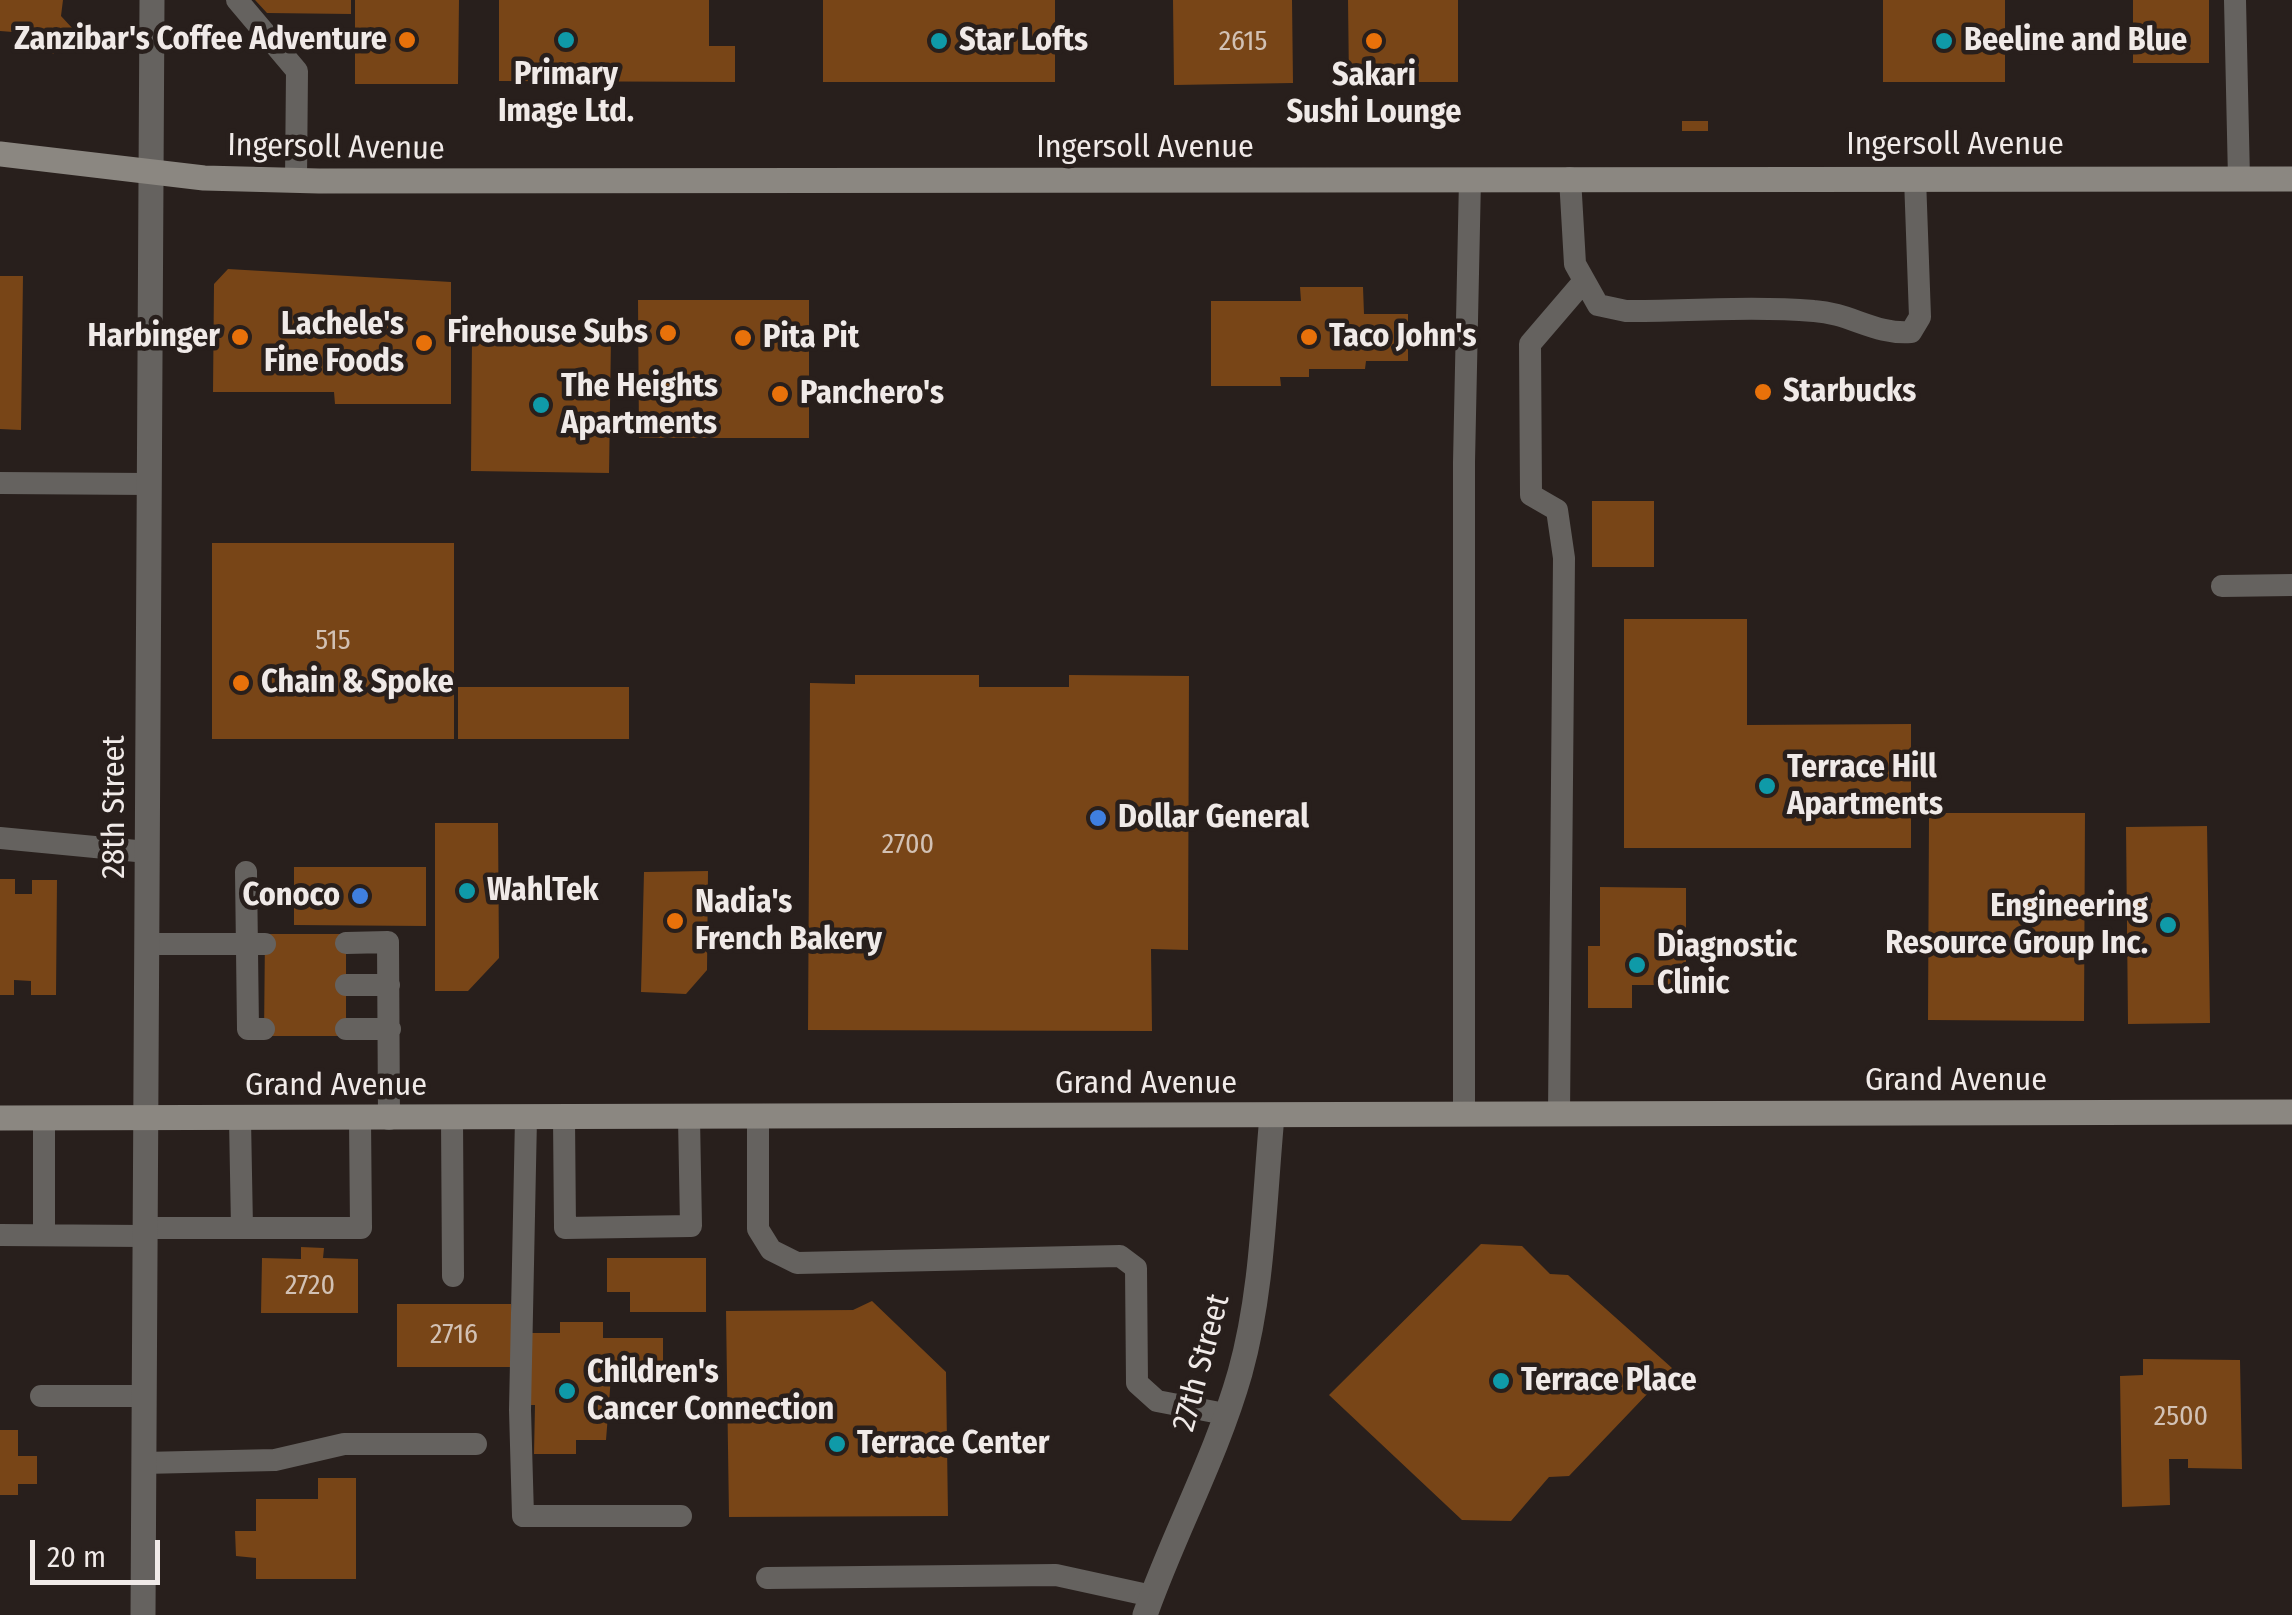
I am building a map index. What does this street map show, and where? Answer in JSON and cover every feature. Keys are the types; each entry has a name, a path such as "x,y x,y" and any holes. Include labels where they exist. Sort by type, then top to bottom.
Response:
{"main road":[{"name":"Ingersoll Avenue","path":"0,154 150,172 296,180 2292,179"},
{"name":"Grand Avenue","path":"0,1118 2292,1112"}],"street":[{"name":"28th Street","path":"143,1615 152,0"},
{"name":"27th Street","path":"1148,1606 1226,1414 1253,1308 1272,1116"}],"lane":[{"path":"237,0 297,71 296,180"},
{"path":"2236,0 2239,179"},
{"path":"1570,178 1575,264 1598,305 1626,311 1816,310 1851,318 1884,334 1911,332 1920,317 1915,178"},
{"path":"1464,1115 1464,462 1470,179"},
{"path":"1559,1114 1564,558 1557,510 1531,495 1530,344 1584,281"},
{"path":"0,484 150,484"},
{"path":"2222,586 2292,585"},
{"path":"0,838 147,852"},
{"path":"246,872 256,944 256,984 248,1029 264,1029"},
{"path":"346,943 388,942 389,1119"},
{"path":"147,944 256,944"},
{"path":"346,985 389,985"},
{"path":"346,1029 390,1028"},
{"path":"758,1117 758,1229 771,1250 797,1262 1120,1256 1136,1268 1137,1382 1157,1401 1226,1414"},
{"path":"526,1118 520,1410 523,1516 681,1516"},
{"path":"564,1118 565,1228 691,1226 688,1118"},
{"path":"44,1119 44,1235"},
{"path":"0,1235 360,1228 360,1119"},
{"path":"452,1119 453,1276"},
{"path":"240,1120 242,1228"},
{"path":"42,1396 144,1396"},
{"path":"144,1463 276,1460 344,1444 476,1444"},
{"path":"766,1578 1056,1575 1148,1606"}],"building":[{"path":"0,0 63,0 61,16 74,30 53,54 39,34 0,31"},
{"path":"255,0 351,0 351,14 267,13"},
{"name":"Zanzibar's Coffee Adventure","path":"355,0 459,0 458,84 355,84"},
{"path":"499,0 709,0 709,46 735,46 735,82 499,81"},
{"name":"Star Lofts","path":"823,0 1055,0 1055,82 823,82"},
{"path":"1173,0 1292,0 1293,83 1174,85"},
{"path":"1348,0 1458,0 1458,82 1349,82"},
{"name":"Beeline and Blue","path":"1883,0 2005,0 2005,82 1883,82"},
{"path":"2133,0 2209,0 2209,63 2133,63"},
{"path":"1682,121 1708,121 1708,131 1682,131"},
{"path":"228,269 451,282 451,404 335,404 334,392 213,392 214,284"},
{"path":"0,276 23,276 21,430 0,429"},
{"name":"Taco John's","path":"1300,287 1363,287 1364,314 1408,314 1408,361 1366,361 1365,369 1309,369 1309,377 1280,377 1281,386 1211,386 1211,301 1301,301"},
{"path":"638,300 809,300 809,438 639,438"},
{"name":"The Heights Apartments","path":"472,337 611,338 609,473 471,471"},
{"path":"1592,501 1654,501 1654,567 1592,567"},
{"path":"212,543 454,543 454,739 212,739"},
{"name":"Terrace Hill Apartments","path":"1624,619 1747,619 1747,725 1911,724 1911,848 1624,848"},
{"path":"855,675 979,675 979,687 1069,687 1069,675 1189,676 1188,950 1151,949 1152,1031 808,1030 810,683 855,684"},
{"path":"458,687 629,687 629,739 458,739"},
{"path":"1929,813 2085,813 2084,1021 1928,1020"},
{"name":"WahlTek","path":"435,823 498,823 499,958 468,991 435,991"},
{"name":"Engineering Resource Group Inc.","path":"2207,826 2210,1023 2128,1024 2126,827"},
{"name":"Conoco","path":"294,867 426,867 426,926 294,925"},
{"name":"Nadia's French Bakery","path":"708,871 707,970 686,994 641,992 644,872"},
{"path":"0,879 15,879 15,894 32,894 32,880 57,880 56,995 31,995 31,981 14,980 14,995 0,995"},
{"name":"Diagnostic Clinic","path":"1600,887 1686,888 1686,985 1632,985 1632,1008 1588,1008 1588,946 1600,946"},
{"name":"Conoco","path":"265,934 346,934 346,1036 264,1036"},
{"name":"Terrace Place","path":"1481,1244 1522,1246 1550,1274 1568,1275 1672,1368 1569,1476 1549,1477 1511,1521 1462,1520 1329,1395"},
{"path":"301,1247 324,1248 323,1258 358,1259 358,1313 261,1313 262,1258 301,1259"},
{"path":"607,1258 706,1258 706,1312 630,1312 630,1292 607,1292"},
{"name":"Terrace Center","path":"872,1301 946,1372 948,1516 729,1517 726,1311 853,1310"},
{"path":"397,1304 511,1304 511,1367 397,1367"},
{"name":"Children's Cancer Connection","path":"560,1322 603,1322 603,1338 663,1338 663,1377 611,1377 606,1440 576,1440 576,1454 534,1454 535,1405 524,1405 531,1333 560,1333"},
{"path":"2143,1359 2240,1360 2242,1469 2188,1468 2188,1459 2169,1459 2170,1505 2122,1507 2120,1376 2143,1375"},
{"path":"0,1430 18,1430 18,1456 37,1456 37,1484 18,1484 18,1495 0,1495"},
{"path":"318,1478 356,1478 356,1579 256,1579 256,1558 236,1556 235,1531 256,1531 256,1499 318,1499"}],"place":[{"name":"Zanzibar's Coffee Adventure","path":"407,40"},
{"name":"Primary Image Ltd.","path":"566,40"},
{"name":"Star Lofts","path":"939,41"},
{"name":"Sakari Sushi Lounge","path":"1374,41"},
{"name":"Beeline and Blue","path":"1944,41"},
{"name":"Firehouse Subs","path":"668,333"},
{"name":"Harbinger","path":"240,337"},
{"name":"Taco John's","path":"1309,337"},
{"name":"Pita Pit","path":"743,338"},
{"name":"Lachele's Fine Foods","path":"424,343"},
{"name":"Starbucks","path":"1763,392"},
{"name":"Panchero's","path":"780,394"},
{"name":"The Heights Apartments","path":"541,405"},
{"name":"Chain & Spoke","path":"241,683"},
{"name":"Terrace Hill Apartments","path":"1767,786"},
{"name":"Dollar General","path":"1098,818"},
{"name":"WahlTek","path":"467,891"},
{"name":"Conoco","path":"360,896"},
{"name":"Nadia's French Bakery","path":"675,921"},
{"name":"Engineering Resource Group Inc.","path":"2168,925"},
{"name":"Diagnostic Clinic","path":"1637,965"},
{"name":"Terrace Place","path":"1501,1381"},
{"name":"Children's Cancer Connection","path":"567,1391"},
{"name":"Terrace Center","path":"837,1444"}]}
